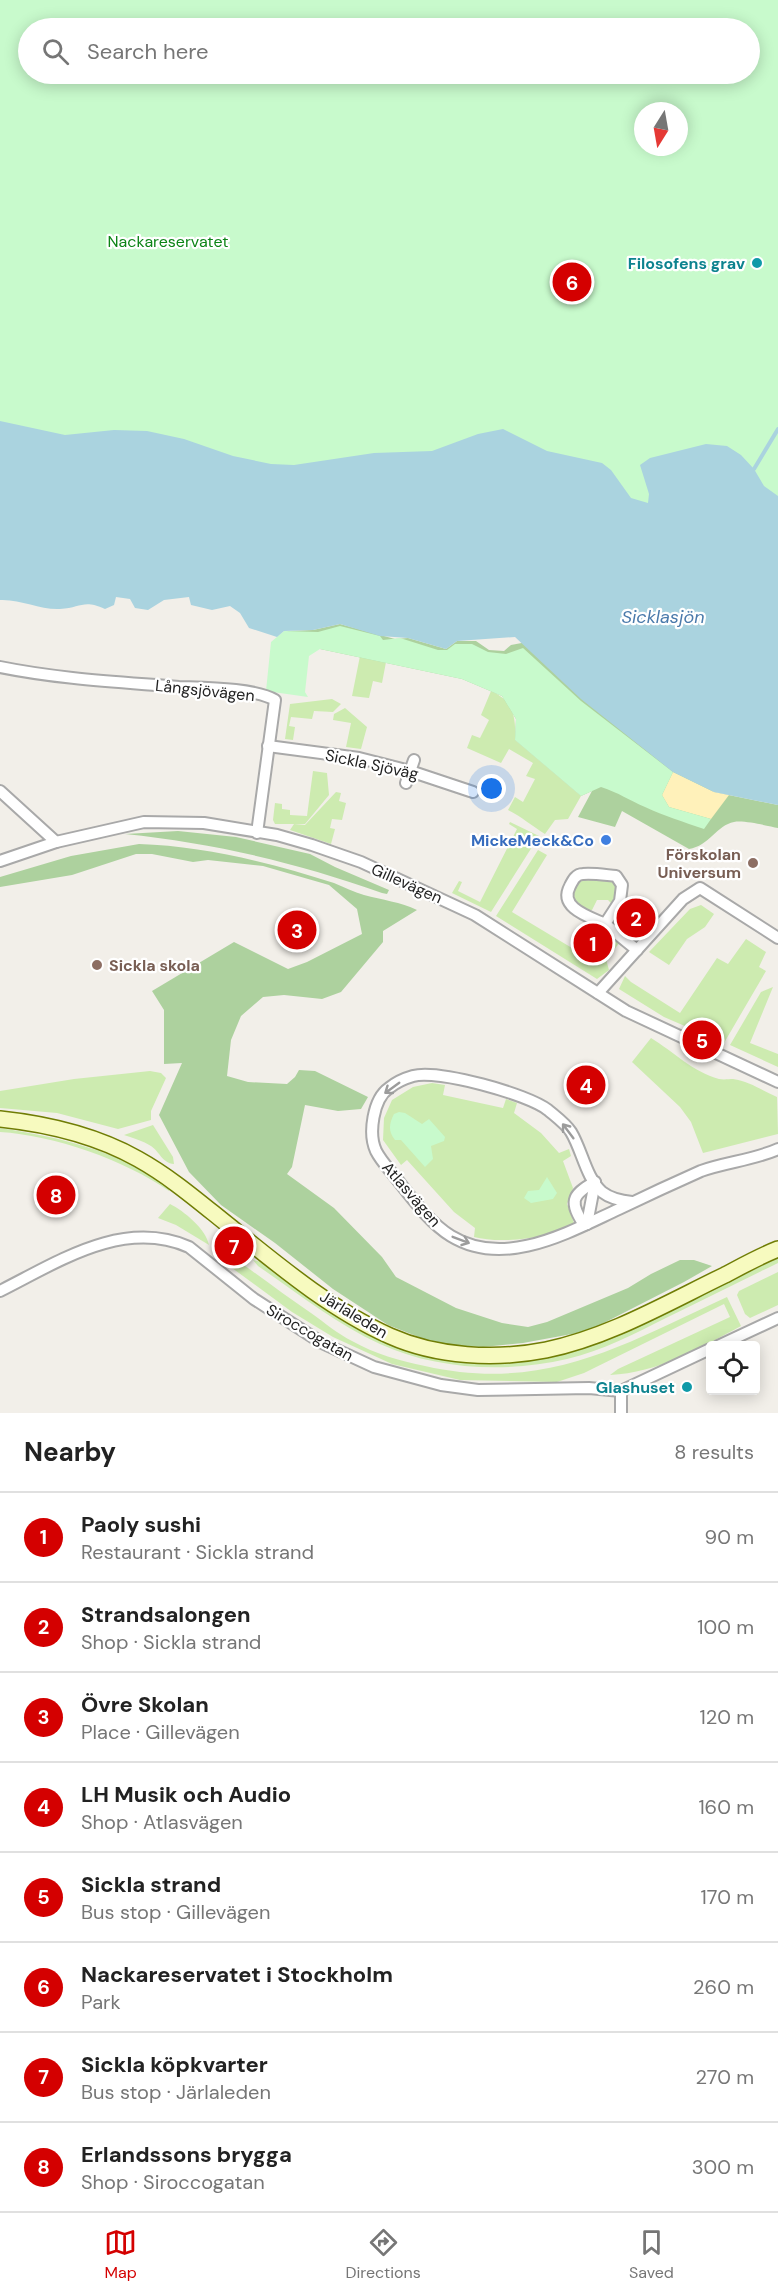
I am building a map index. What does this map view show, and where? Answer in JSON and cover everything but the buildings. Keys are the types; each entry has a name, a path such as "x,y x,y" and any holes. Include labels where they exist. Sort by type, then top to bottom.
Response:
{"main road":[{"name":"Järlaleden","path":"0,1119 73,1133 121,1150 177,1185 304,1284 352,1316 391,1336 430,1348 471,1355 508,1356 547,1350 594,1336 649,1313 776,1249"}],"street":[{"name":"Långsjövägen","path":"0,668 35,675 222,690 270,697 275,700 257,833"},
{"name":"Sickla Sjöväg","path":"268,746 412,766 473,792"},
{"path":"406,783 412,766"},
{"path":"0,791 56,842"},
{"name":"Gillevägen","path":"0,861 56,842 144,822 204,823 277,835 361,862 437,896 475,915 626,1011 778,1082"},
{"path":"605,924 620,901 622,885 616,876 581,874 575,876 567,892 567,901 574,909 605,924 637,950"},
{"path":"598,993 683,899 700,888 778,938"},
{"name":"Atlasvägen","path":"632,1202 614,1198 603,1192 595,1182 570,1131 547,1109 512,1093 428,1074 413,1076 388,1088 376,1109 373,1120 375,1150 424,1211 451,1236 476,1246 502,1249 530,1246 586,1225 701,1171 723,1163 766,1155 778,1149"},
{"path":"586,1225 595,1182"},
{"path":"586,1225 575,1210 574,1202 581,1190 595,1182"},
{"name":"Siroccogatan","path":"0,1291 76,1253 109,1241 127,1237 164,1239 189,1247 254,1299 291,1323 322,1342 374,1367 441,1385 478,1389 589,1388 621,1391"},
{"path":"729,1341 778,1318"},
{"path":"621,1413 621,1391 706,1351"}],"green space":[{"name":"Nackareservatet","path":"0,0 778,0 778,673 0,503"},
{"path":"340,624 395,639 408,638 446,649 457,641 476,641 489,650 504,651 511,645 527,642 714,792 778,805 778,828 750,822 734,822 723,827 702,844 689,849 622,811 615,827 578,817 592,791 581,796 515,740 516,719 502,696 462,679 320,649 279,637 288,631 313,630"},
{"path":"340,626 380,636 383,640 400,638 438,650 447,650 455,644 472,644 488,652 506,654 523,648 581,701 673,772 662,795 669,807 711,819 704,829 659,813 601,787 581,796 515,740 516,719 502,696 462,679 320,649 309,656 305,692 308,697 266,691 271,642 284,631 318,632"},
{"path":"360,656 386,662 382,683 373,681 369,698 352,696"},
{"path":"491,691 505,700 512,711 515,740 581,796 568,819 555,820 545,834 508,810 515,797 523,802 535,779 526,776 533,763 509,749 501,763 467,748 472,735 480,738 489,720 481,715"},
{"path":"332,699 341,704 333,712 314,711 312,719 291,717 289,726 295,727 293,740 285,739 290,704"},
{"path":"345,708 367,727 361,749 346,747 351,723 333,720 334,714"},
{"path":"313,771 327,773 329,795 305,824 275,824 273,820 275,803 282,804 282,809 290,810 290,815 307,816"},
{"path":"336,792 341,793 339,801 346,803 342,820 332,819 330,828 335,829 331,844 290,830 294,824 305,825"},
{"path":"510,822 539,836 491,912 452,893 459,881 462,882 458,891 480,902 517,829 509,824"},
{"path":"178,831 236,837 310,854 389,890 387,894 382,893 319,872 223,849 125,834"},
{"path":"139,844 188,848 262,862 417,910 383,931 383,942 341,992 322,999 284,995 263,997 241,1016 231,1040 227,1076 248,1082 287,1084 299,1070 315,1071 368,1097 361,1109 338,1111 305,1105 292,1167 287,1174 334,1208 382,1257 396,1277 456,1308 502,1323 528,1327 547,1322 628,1288 680,1260 694,1260 712,1266 588,1331 523,1343 483,1347 449,1345 424,1339 388,1325 333,1289 275,1243 221,1205 189,1172 159,1115 182,1063 164,1064 164,1010 152,991 234,942 288,969 307,962 362,934 357,909 329,885 263,866 208,860 193,862 152,854 136,854 72,875 0,887 0,877 71,856"},
{"path":"538,850 547,855 512,912 592,960 615,936 621,941 606,959 609,970 597,979 496,916"},
{"path":"584,878 614,879 616,891 611,903 608,900 597,900 592,910 588,912 574,903 572,889 579,880"},
{"path":"701,905 714,914 705,927 687,939 669,965 649,952 690,909"},
{"path":"746,939 766,952 759,967 766,971 724,1043 664,1017 619,989 625,976 680,1013 717,958 728,964"},
{"path":"773,987 750,1043 778,1054 778,1067 730,1045 761,992"},
{"path":"651,1038 692,1067 710,1076 745,1082 777,1097 778,1134 703,1153 691,1122 680,1107 632,1062"},
{"path":"150,1071 161,1073 166,1078 151,1111 151,1120 118,1129 57,1113 0,1108 0,1091 74,1079"},
{"path":"432,1083 445,1085 443,1095 503,1108 506,1099 517,1103 514,1113 541,1133 559,1153 569,1149 571,1156 563,1161 573,1188 567,1204 574,1223 552,1233 525,1239 497,1240 474,1237 475,1228 454,1212 407,1160 401,1165 383,1140 384,1118 392,1100 413,1087"},
{"path":"405,1113 422,1124 429,1119 445,1137 444,1141 431,1146 433,1159 425,1167 401,1140 395,1140 391,1134 391,1121 394,1114"},
{"path":"153,1125 173,1157 174,1164 164,1159 151,1146 124,1135"},
{"path":"0,1128 66,1141 108,1154 149,1173 168,1185 169,1191 131,1169 88,1151 43,1138 0,1132"},
{"path":"547,1177 557,1193 553,1199 531,1203 524,1198 528,1191 539,1190"},
{"path":"170,1204 194,1221 204,1233 209,1245 176,1225 158,1218"},
{"path":"219,1247 337,1332 361,1346 406,1362 468,1373 508,1373 546,1369 582,1360 653,1332 727,1297 741,1326 714,1341 706,1341 706,1345 678,1358 645,1370 610,1375 618,1369 730,1317 724,1304 584,1373 557,1382 460,1380 392,1364 333,1337 292,1312 213,1254"},
{"path":"778,1258 778,1263 606,1346 567,1359 496,1367 448,1364 402,1353 380,1344 317,1308 253,1260 262,1262 273,1269 345,1321 385,1342 417,1353 457,1361 497,1362 570,1352 609,1339"},
{"path":"778,1272 778,1305 750,1318 745,1314 737,1295 739,1291"}],"sand":[{"path":"673,772 714,792 729,795 711,819 669,807 662,795"}],"water":[{"name":"Sicklasjön","path":"0,421 65,435 114,430 147,431 184,439 233,456 271,464 294,465 374,453 432,451 478,434 503,429 547,451 602,463 611,470 631,498 648,503 649,494 640,465 650,458 706,444 727,446 741,455 754,469 764,486 778,496 778,805 714,792 673,772 581,699 515,637 457,641 446,649 408,638 380,636 340,624 313,630 284,631 277,637 249,628 240,613 230,606 212,610 191,605 189,597 164,600 148,610 135,608 130,599 116,597 114,605 105,609 87,604 53,609 0,600"}],"waterway":[{"path":"754,469 778,429"}],"place":[{"name":"Filosofens grav","path":"757,263"},
{"name":"Nackareservatet i Stockholm","path":"572,282"},
{"name":"MickeMeck&Co","path":"606,840"},
{"name":"Förskolan Universum","path":"753,863"},
{"name":"Strandsalongen","path":"636,918"},
{"name":"Övre Skolan","path":"297,930"},
{"name":"Paoly sushi","path":"593,943"},
{"name":"Sickla skola","path":"97,965"},
{"name":"Sickla strand","path":"702,1040"},
{"name":"LH Musik och Audio","path":"586,1085"},
{"name":"Erlandssons brygga","path":"56,1195"},
{"name":"Sickla köpkvarter","path":"234,1246"},
{"name":"Glashuset","path":"687,1387"}]}
